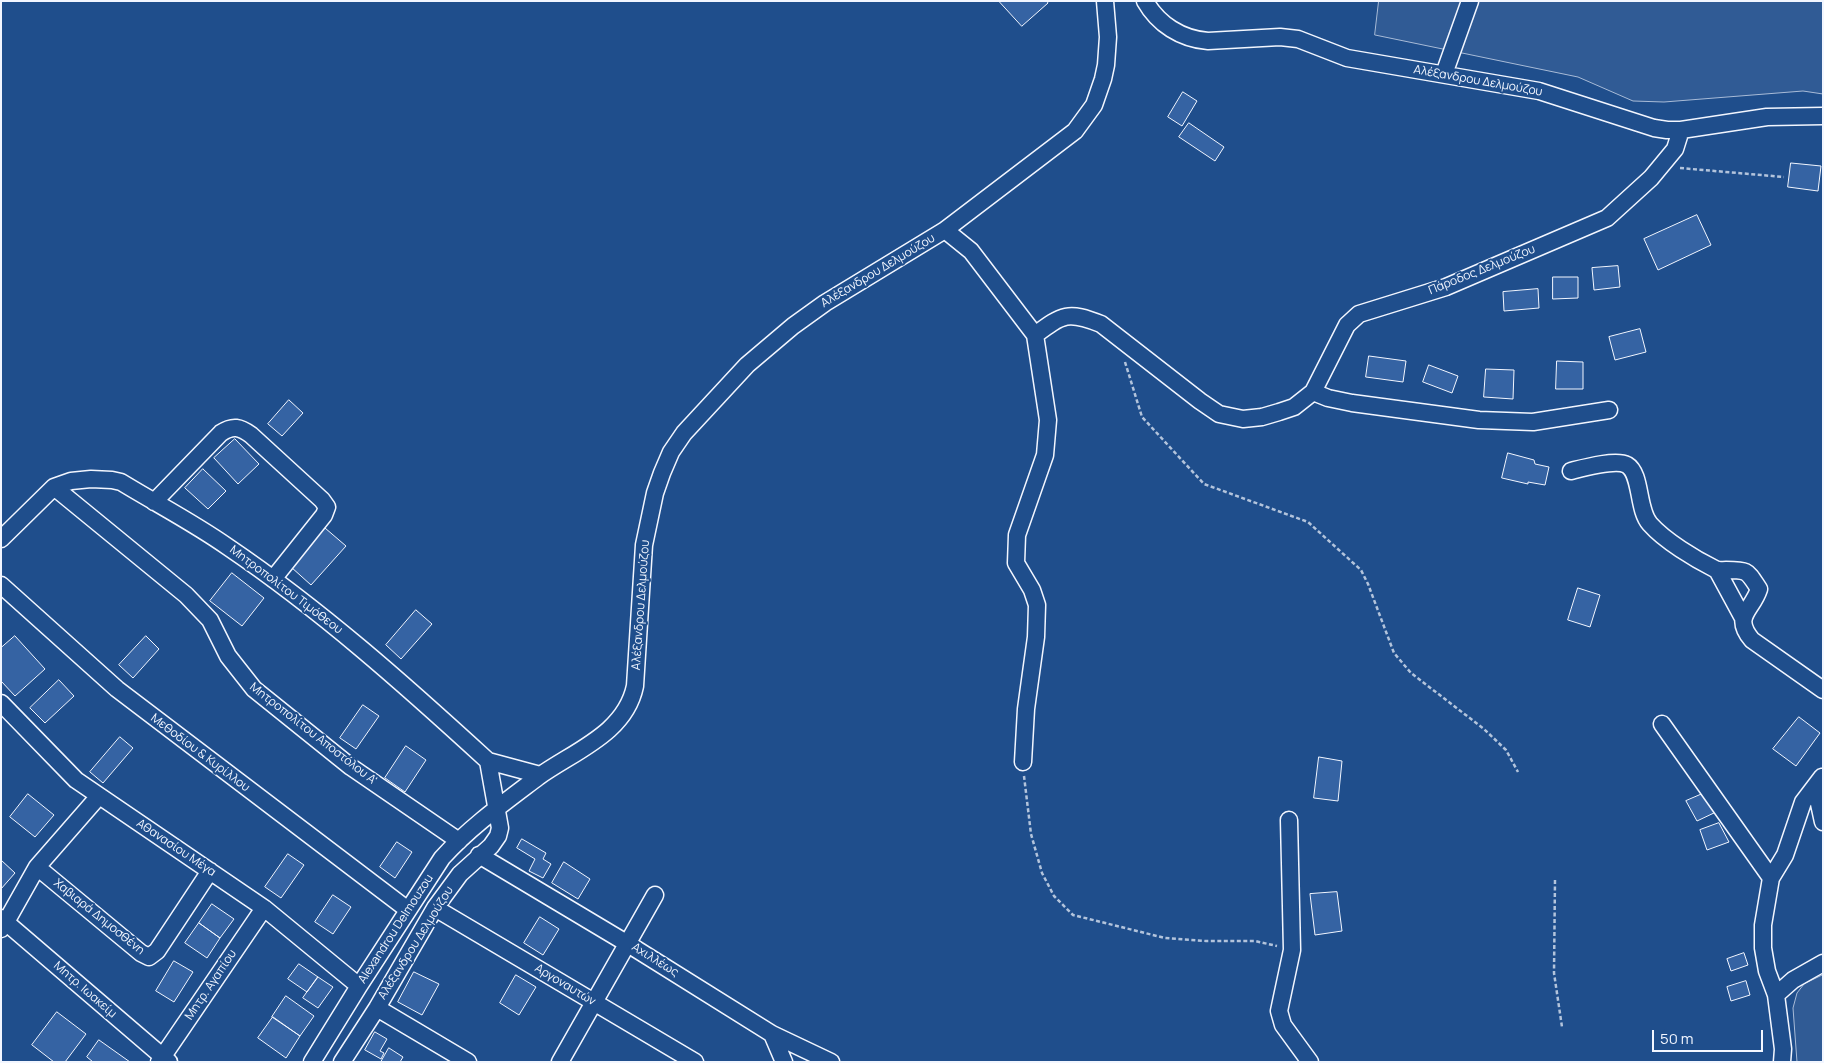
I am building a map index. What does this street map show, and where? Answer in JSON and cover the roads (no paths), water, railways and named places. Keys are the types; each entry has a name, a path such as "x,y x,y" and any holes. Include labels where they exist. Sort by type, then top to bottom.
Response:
{"street":[{"name":"Αλέξανδρου Δελμούζου","path":"342,1062 377,1008 435,908 460,874 491,846 498,836 500,828 496,810 540,775 604,734 622,716 635,686 644,545 662,473 671,452 684,433 747,365 793,326 825,302 945,230 1064,141 1085,119 1099,92 1106,65 1108,37 1105,1"},
{"name":"Αλέξανδρου Δελμούζου","path":"1145,1 1156,17 1165,25 1176,32 1197,40 1289,38 1347,58 1539,91 1654,128 1681,130 1767,118 1823,116"},
{"path":"1444,74 1470,1"},
{"name":"Πάροδος Δελμούζου","path":"1313,392 1347,325 1359,314 1446,287 1607,218 1651,178 1675,149 1681,130"},
{"path":"945,230 971,252 1035,335 1048,420 1045,455 1017,535 1016,564 1032,590 1037,605 1036,637 1026,709 1022,762"},
{"path":"1035,335 1052,322 1068,315 1085,318 1101,324 1219,414 1243,419 1262,417 1294,407 1313,392 1328,398 1352,403 1479,420 1532,422 1610,410"},
{"path":"154,502 221,433 232,427 243,429 322,500 327,507 324,515 273,579"},
{"path":"1571,471 1610,464 1626,464 1634,471 1648,522 1674,546 1717,570 1743,570 1747,572 1759,589 1743,618"},
{"name":"Μητροπολίτου Τιμόθεου","path":"54,487 71,481 91,479 121,482 210,534 350,638 414,692 488,761"},
{"path":"1,539 54,487"},
{"name":"Μητροπολίτου Αποστόλου Α'","path":"54,487 186,595 204,612 228,656 254,689 351,767 459,841"},
{"path":"1717,570 1743,618 1746,633 1752,640 1823,690"},
{"name":"Μεθοδίου & Κυρίλλου","path":"1,586 125,694 408,910"},
{"name":"Αθανασίου Μέγα","path":"4,712 76,780 264,908 359,986"},
{"path":"1662,724 1771,878"},
{"path":"496,810 488,761 540,775"},
{"path":"1782,1062 1776,995 1767,971 1763,948 1763,925 1771,878 1785,855 1803,802 1822,777"},
{"path":"1822,777 1818,799 1823,822"},
{"path":"3,923 37,867 99,796"},
{"name":"Alexandrou Delmouzou","path":"312,1062 442,858 496,810"},
{"path":"1289,820 1292,950 1279,1011 1283,1025 1310,1062"},
{"name":"Αχιλλέως","path":"479,855 628,944 772,1034 831,1062"},
{"name":"Χαβιαρά Δημοσθένη","path":"37,867 141,954 149,956 157,951 210,871"},
{"path":"560,1062 655,895"},
{"name":"Μητρ. Αγαπίου","path":"163,1060 264,908"},
{"name":"Αργοναυτών","path":"435,908 695,1062"},
{"name":"Μητρ. Ιωακείμ","path":"3,923 163,1060"},
{"path":"1776,995 1793,980 1823,962"},
{"path":"377,1008 468,1062"},
{"path":"772,1034 784,1062"},
{"path":"327,1038 332,1062"}]}
